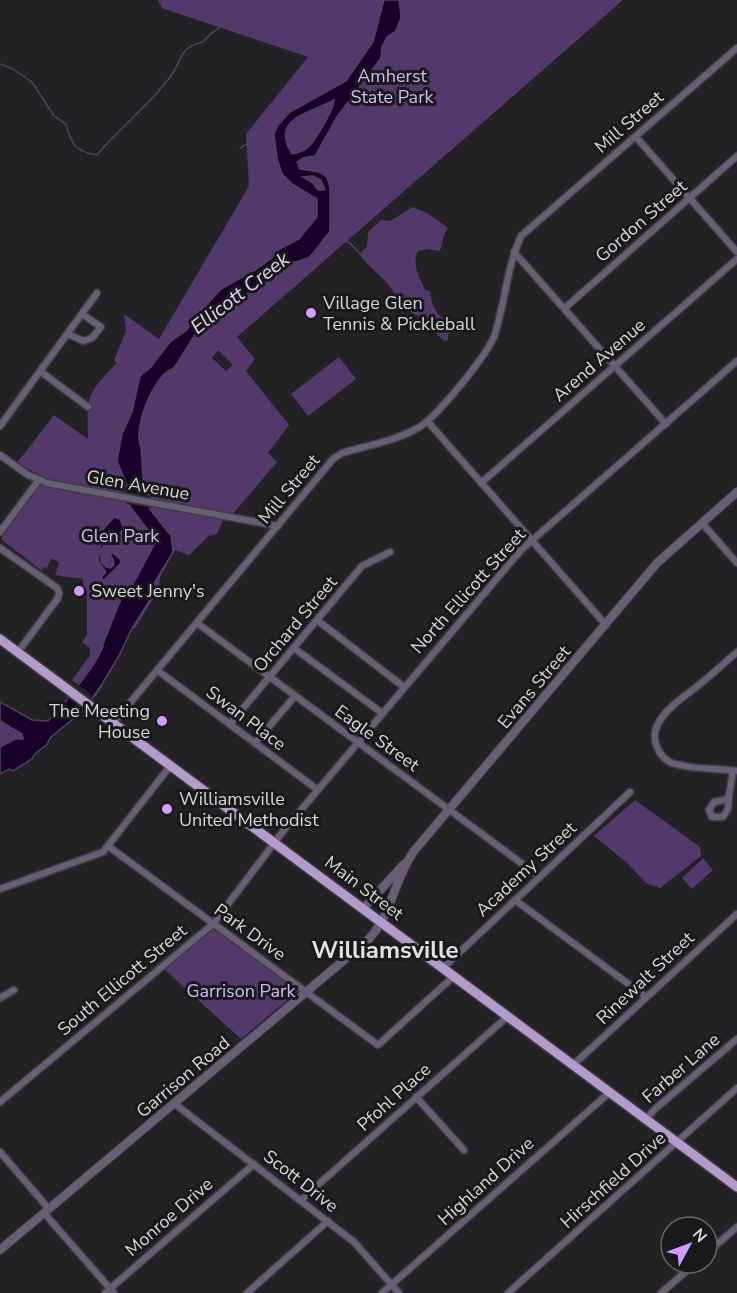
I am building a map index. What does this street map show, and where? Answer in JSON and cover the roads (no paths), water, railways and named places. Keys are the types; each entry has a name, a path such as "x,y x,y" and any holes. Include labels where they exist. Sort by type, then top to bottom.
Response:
{"main road":[{"name":"Main Street","path":"0,639 737,1187"}],"street":[{"name":"Mill Street","path":"114,722 333,459 342,453 416,429 428,422 482,357 495,336 514,252 521,236 737,49"},
{"path":"636,137 737,252"},
{"name":"Gordon Street","path":"564,308 737,156"},
{"path":"514,252 666,423"},
{"name":"Arend Avenue","path":"481,483 737,259"},
{"path":"0,426 97,293"},
{"path":"68,334 83,341 93,338 100,327 82,314"},
{"name":"North Ellicott Street","path":"274,842 521,550 737,361"},
{"path":"40,371 88,407"},
{"path":"428,422 606,625"},
{"name":"Glen Avenue","path":"0,455 38,481 278,526"},
{"path":"0,532 38,481"},
{"name":"Evans Street","path":"383,923 407,861 657,563 737,492"},
{"path":"702,523 737,563"},
{"path":"0,548 58,590 58,598 18,652"},
{"name":"Orchard Street","path":"230,724 362,566 390,552"},
{"path":"317,620 404,687"},
{"name":"Eagle Street","path":"197,623 540,877"},
{"path":"294,648 382,713"},
{"path":"729,796 735,771 683,765 669,761 664,758 657,747 655,734 658,724 670,710 737,652"},
{"name":"Swan Place","path":"157,670 318,790"},
{"path":"255,743 295,696"},
{"path":"0,889 104,852 171,765"},
{"name":"Academy Street","path":"443,968 630,792"},
{"name":"South Ellicott Street","path":"0,1102 213,924 274,842"},
{"name":"Park Drive","path":"108,846 378,1045 454,976"},
{"path":"364,908 407,861"},
{"path":"515,900 646,997"},
{"name":"Rinewalt Street","path":"573,1065 737,914"},
{"name":"Garrison Road","path":"0,1250 357,951 383,923"},
{"path":"0,998 14,990"},
{"name":"Pfohl Place","path":"301,1200 508,1016"},
{"name":"Farber Lane","path":"646,1119 737,1039"},
{"name":"Hirschfield Drive","path":"508,1293 737,1088"},
{"name":"Highland Drive","path":"382,1293 610,1092"},
{"path":"416,1097 464,1150"},
{"name":"Scott Drive","path":"175,1104 354,1242 399,1293"},
{"path":"0,1152 110,1291"},
{"name":"Monroe Drive","path":"110,1291 254,1164"},
{"path":"247,1293 328,1221"},
{"path":"719,1243 737,1227"},
{"path":"661,1293 682,1275"}],"water":[{"name":"Ellicott Creek","path":"384,0 399,0 401,18 396,31 387,37 382,47 381,58 337,117 315,156 303,158 297,162 300,169 319,172 327,177 330,188 330,231 310,257 296,262 286,262 257,288 215,312 201,325 174,368 166,372 159,380 147,403 142,416 139,439 144,491 149,508 171,536 173,552 153,585 153,595 131,630 119,656 84,710 51,737 32,759 13,771 9,769 0,774 0,747 15,739 23,739 22,734 0,721 0,702 32,720 48,721 71,695 97,659 125,589 132,586 154,545 154,540 148,530 129,505 127,485 117,461 122,434 132,412 140,376 151,367 170,342 187,330 192,321 221,289 255,270 272,258 278,250 299,239 317,217 317,199 292,184 282,174 274,134 278,125 290,112 346,81 373,42","holes":["334,100 327,118 310,146 292,154 286,142 289,125 296,118","313,176 321,180 325,190 318,190 313,183 303,177"]},
{"path":"114,517 120,519 123,527 116,545 104,545 101,550 101,562 111,568 114,565 110,555 113,553 121,563 104,580 101,578 106,572 98,561 100,533"}],"waterway":[{"path":"0,64 13,69 32,82 54,116 66,124 70,138 76,146 84,152 97,155 162,88 185,51 203,42 226,22 230,15 231,0"},
{"path":"543,16 556,28 573,35"},
{"path":"358,89 445,146"},
{"path":"240,148 249,143 260,147 275,145"},
{"path":"254,223 265,207 280,195 286,177"},
{"path":"333,234 350,243 361,255"},
{"path":"103,486 98,461 99,449 112,427 126,427"},
{"path":"105,504 112,520"},
{"path":"69,549 82,550"},
{"path":"86,551 92,556 98,555"},
{"path":"97,626 91,615 90,602 91,595 101,578"}],"place":[{"name":"Village Glen Tennis & Pickleball","path":"311,313"},
{"name":"Sweet Jenny's","path":"79,591"},
{"name":"The Meeting House","path":"162,721"},
{"name":"Williamsville United Methodist","path":"167,809"}],"district":[{"name":"Williamsville","path":"385,950"}],"park label":[{"name":"Amherst State Park","path":"392,86"},
{"name":"Glen Park","path":"120,536"},
{"name":"Garrison Park","path":"241,991"}]}
